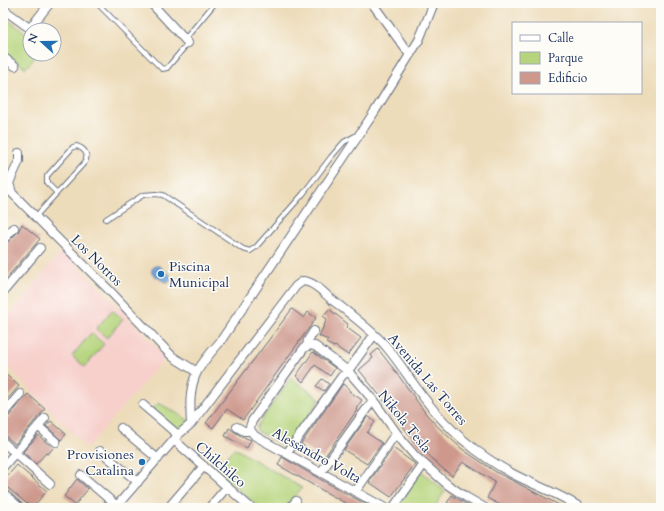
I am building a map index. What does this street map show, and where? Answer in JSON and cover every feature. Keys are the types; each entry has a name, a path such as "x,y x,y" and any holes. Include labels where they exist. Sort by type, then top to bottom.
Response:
{"street":[{"path":"36,22 50,3"},
{"path":"151,3 187,41"},
{"path":"372,3 410,55"},
{"path":"81,475 116,507 176,438 191,424 190,400 192,383 197,372 220,342 410,55 425,28 434,3"},
{"path":"3,9 22,23"},
{"path":"3,58 15,66"},
{"name":"Los Notros","path":"19,153 19,161 10,179 9,187 12,193 164,349 173,357 197,372"},
{"path":"3,240 14,228"},
{"path":"3,292 40,248"},
{"name":"Avenida Las Torres","path":"191,424 296,286 303,282 308,282 313,284 374,335 393,355 437,414 460,438 500,467 555,493 581,508"},
{"path":"251,431 250,427 252,421 309,345 308,340 314,331"},
{"path":"287,453 342,376 348,371 374,335"},
{"name":"Nikola Tesla","path":"309,345 319,348 348,371 373,400 409,450 424,464 458,492 485,508"},
{"path":"3,414 20,394"},
{"path":"321,472 373,400"},
{"name":"Chilchilco","path":"143,405 204,466 251,508"},
{"path":"3,467 45,418"},
{"path":"38,426 56,442"},
{"name":"Alessandro Volta","path":"236,427 244,431 251,431 255,436 385,508"},
{"path":"121,428 158,459"},
{"path":"356,492 396,433"},
{"path":"3,442 50,484"},
{"path":"100,451 138,482"},
{"path":"392,508 424,464"},
{"path":"169,507 204,466"},
{"path":"209,508 227,487"},
{"path":"3,494 20,508"},
{"path":"290,508 296,501"}],"lane":[{"path":"97,3 162,69 167,68 215,3"},
{"path":"106,219 143,195 163,195 243,248 250,251 256,247 304,194 344,142 359,134"},
{"path":"35,216 57,193 85,162 85,151 79,146 73,147 46,176 47,183 57,193"}],"shaded area":[{"path":"63,250 163,353 163,360 87,448 3,361 3,322"}],"green space":[{"path":"3,16 22,30 22,62 31,62 26,68 3,52"},
{"path":"112,310 123,319 107,338 96,329"},
{"path":"91,333 104,344 85,367 72,356"},
{"path":"291,378 320,399 286,447 257,431 257,426"},
{"path":"159,403 190,421 179,431 152,409"},
{"path":"234,448 302,488 284,508 260,508 215,470"},
{"path":"421,471 445,491 434,508 397,507"}],"water":[{"name":"Piscina Municipal","path":"155,266 159,266 170,275 170,281 165,282 152,274 152,269"}],"building":[{"path":"22,224 40,239 3,282 3,246 18,232"},
{"path":"292,309 304,318 308,312 316,318 243,420 227,409 213,428 206,423"},
{"path":"329,309 348,324 346,327 361,338 348,355 335,346 334,347 326,343 328,340 319,336 327,319 323,316"},
{"path":"378,349 427,415 462,449 496,472 565,508 506,508 487,498 495,482 463,462 452,476 441,467 414,441 359,370 373,358 371,355"},
{"path":"313,352 335,368 330,376 315,365 303,382 296,376"},
{"path":"3,372 19,386 3,404"},
{"path":"322,379 329,384 324,391 316,386"},
{"path":"343,384 350,390 349,391 362,400 356,409 357,410 323,459 301,444"},
{"path":"28,394 45,409 15,444 3,434 3,423"},
{"path":"368,416 375,422 367,433 382,443 367,464 344,450"},
{"path":"51,421 66,434 61,440 46,426"},
{"path":"229,428 241,436 251,440 247,448 225,436"},
{"path":"38,435 53,448 36,464 23,452"},
{"path":"393,448 415,464 391,497 369,482"},
{"path":"282,457 373,508 354,508 320,489 278,465"},
{"path":"17,465 47,491 32,508 3,484 3,481"},
{"path":"77,479 88,489 75,505 64,496"},
{"path":"452,495 473,508 456,508 447,503"}],"place":[{"name":"Piscina Municipal","path":"161,274"},
{"name":"Provisiones Catalina","path":"142,462"}]}
